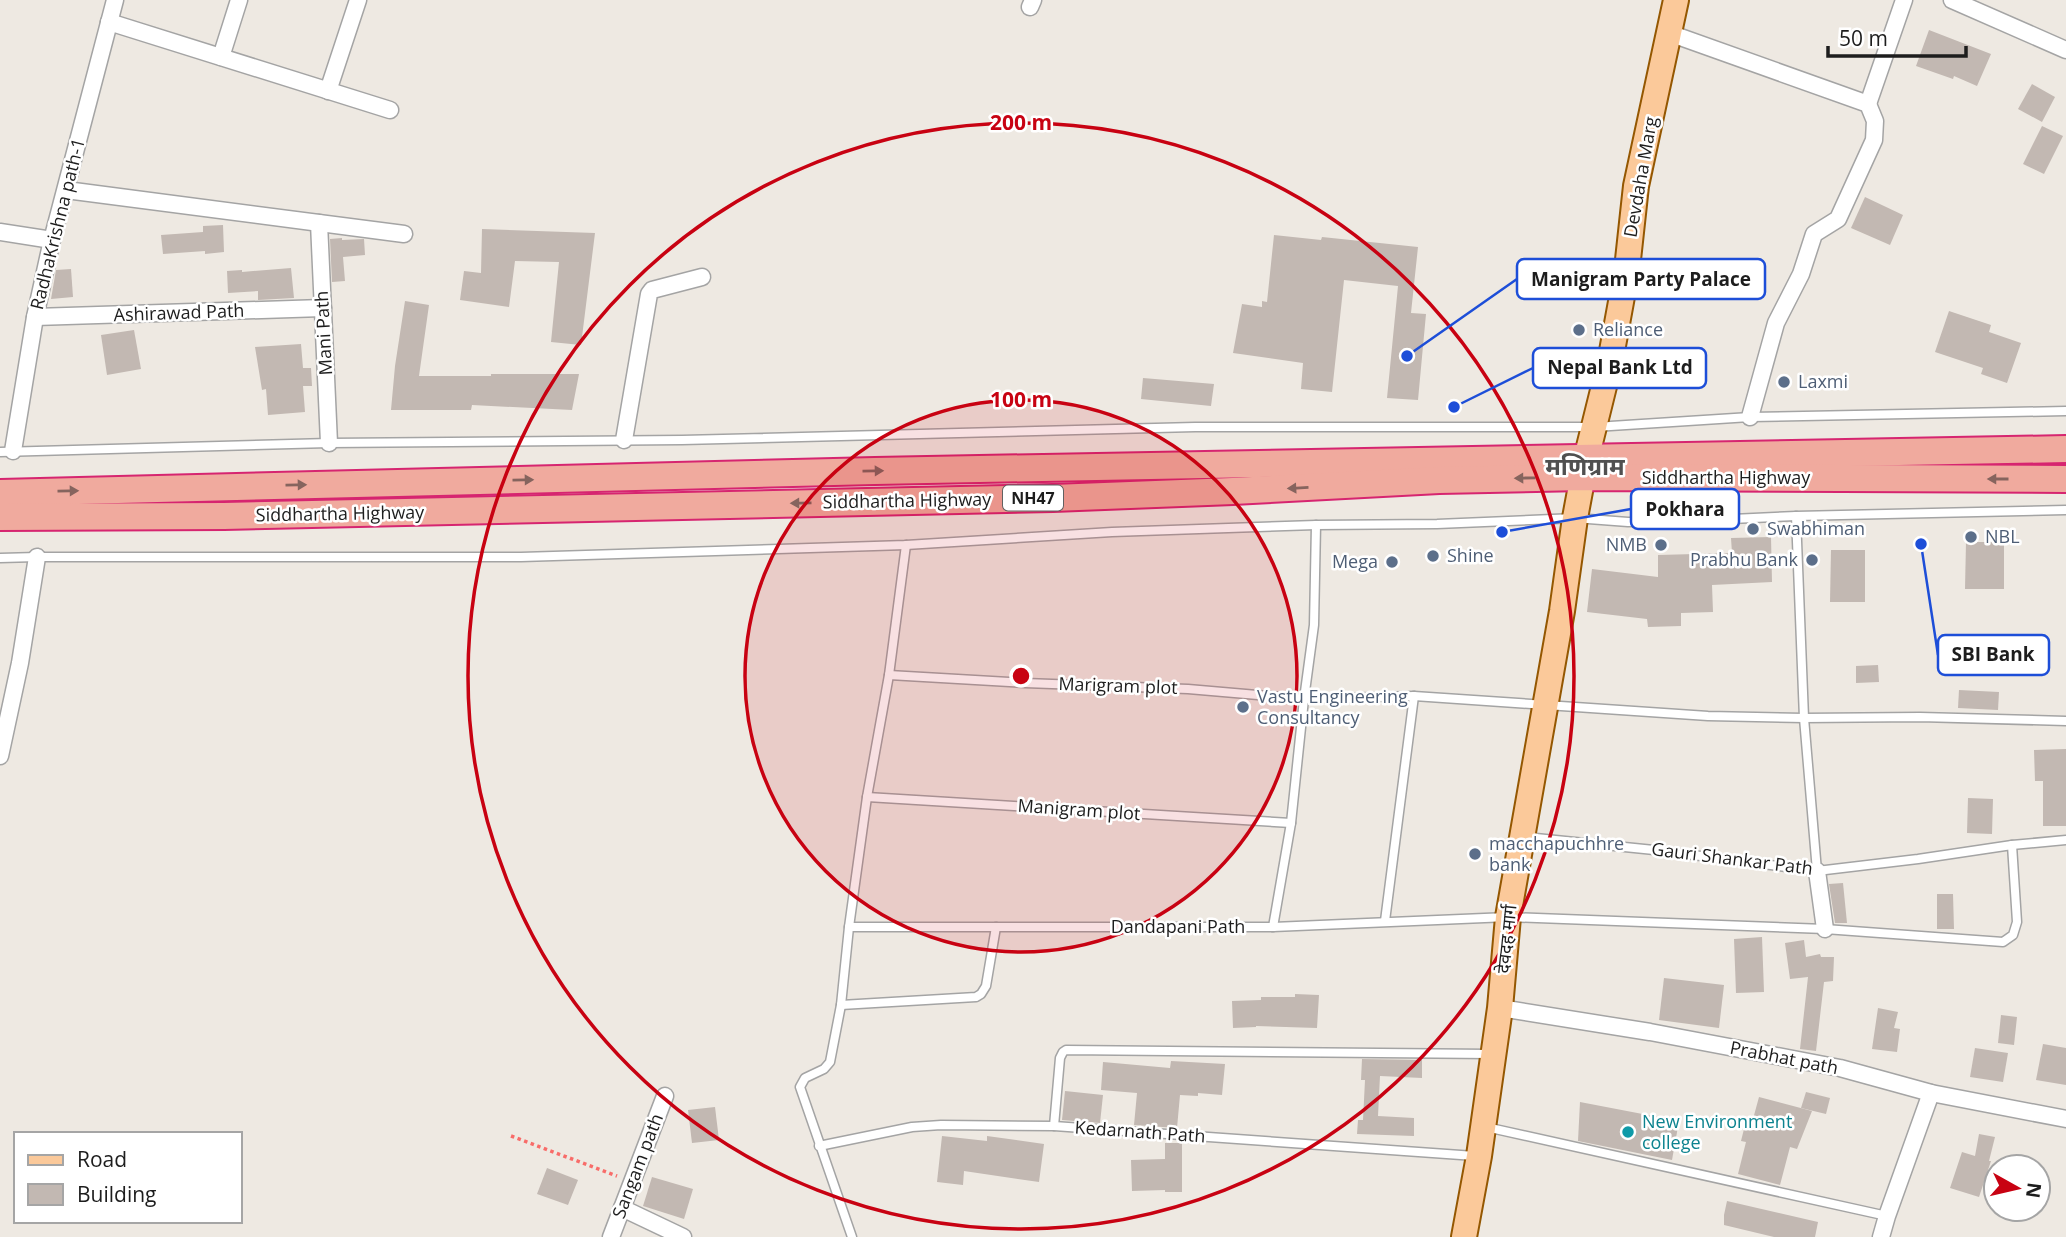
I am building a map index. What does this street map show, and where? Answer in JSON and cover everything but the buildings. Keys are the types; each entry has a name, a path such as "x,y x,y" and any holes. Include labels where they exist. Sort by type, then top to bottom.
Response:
{"highway":[{"name":"Siddhartha Highway","path":"0,517 224,516 1053,498 1439,480 1584,468 2066,449"},
{"name":"Siddhartha Highway","path":"0,492 875,471 1584,468 2066,479"}],"main road":[{"name":"Devdaha Marg","path":"1575,518 1584,468 1611,362 1627,269 1636,186 1676,0"},
{"name":"देवदह मार्ग","path":"1464,1237 1494,1054 1508,917 1562,611 1575,518"}],"street":[{"name":"RadhaKrishna path-1","path":"6,451 52,240 115,0"},
{"path":"221,57 239,0"},
{"path":"327,90 358,0"},
{"path":"1750,417 1776,323 1801,274 1814,234 1839,219 1874,140 1875,121 1868,104 1904,0"},
{"path":"1952,0 2066,50"},
{"path":"109,22 390,110"},
{"path":"1670,33 1868,104"},
{"path":"65,190 404,234"},
{"name":"Mani Path","path":"319,223 329,443"},
{"path":"0,232 52,240"},
{"path":"624,440 649,294 652,290 702,276"},
{"name":"Ashirawad Path","path":"35,317 323,308"},
{"path":"0,755 20,663 37,557"},
{"path":"1817,871 1825,929"},
{"name":"Prabhat path","path":"1500,1008 1650,1032 1840,1068 1931,1093 2066,1119"},
{"path":"1881,1237 1886,1216 1931,1093"},
{"name":"Sangam path","path":"611,1237 665,1096"},
{"path":"622,1208 683,1237"}],"lane":[{"path":"6,451 329,443 682,440 1195,427 1595,427 1750,417 2066,411"},
{"path":"0,558 521,557 906,545 1112,532 1316,524 1437,524 1575,518 1628,522 1689,521 2066,510"},
{"path":"1796,516 1804,718 1817,871"},
{"path":"1273,927 1291,823 1314,625 1316,524"},
{"path":"852,1237 800,1087 804,1078 824,1069 831,1062 841,1005 867,797 889,675 906,545"},
{"name":"Marigram plot","path":"889,675 1188,689 1304,699 1414,696 1708,716 2066,721"},
{"path":"1385,921 1414,696"},
{"name":"Manigram plot","path":"867,797 1291,823"},
{"name":"Gauri Shankar Path","path":"1523,836 1817,871 2066,840"},
{"name":"Dandapani Path","path":"849,927 1273,927 1508,917 1825,929 2003,942 2013,934 2017,922 2012,845"},
{"path":"841,1005 976,997 986,986 996,927"},
{"name":"Kedarnath Path","path":"1479,1156 1054,1126 1060,1058 1066,1051 1494,1054"},
{"path":"819,1146 912,1126 1054,1126"},
{"path":"1484,1126 1886,1216"}],"path":[{"path":"511,1136 632,1182"}],"place":[{"name":"Reliance","path":"1579,330"},
{"name":"Manigram Party Palace","path":"1407,356"},
{"name":"Laxmi","path":"1784,382"},
{"name":"Nepal Bank Ltd","path":"1454,407"},
{"name":"Swabhiman","path":"1753,529"},
{"name":"Pokhara","path":"1502,532"},
{"name":"NBL","path":"1971,537"},
{"name":"SBI Bank","path":"1921,544"},
{"name":"NMB","path":"1661,545"},
{"name":"Shine","path":"1433,556"},
{"name":"Prabhu Bank","path":"1812,560"},
{"name":"Mega","path":"1392,562"},
{"name":"Vastu Engineering Consultancy","path":"1243,707"},
{"name":"macchapuchhre bank","path":"1475,854"},
{"name":"New Environment college","path":"1628,1132"}],"district":[{"name":"मणिग्राम","path":"1585,467"}]}
